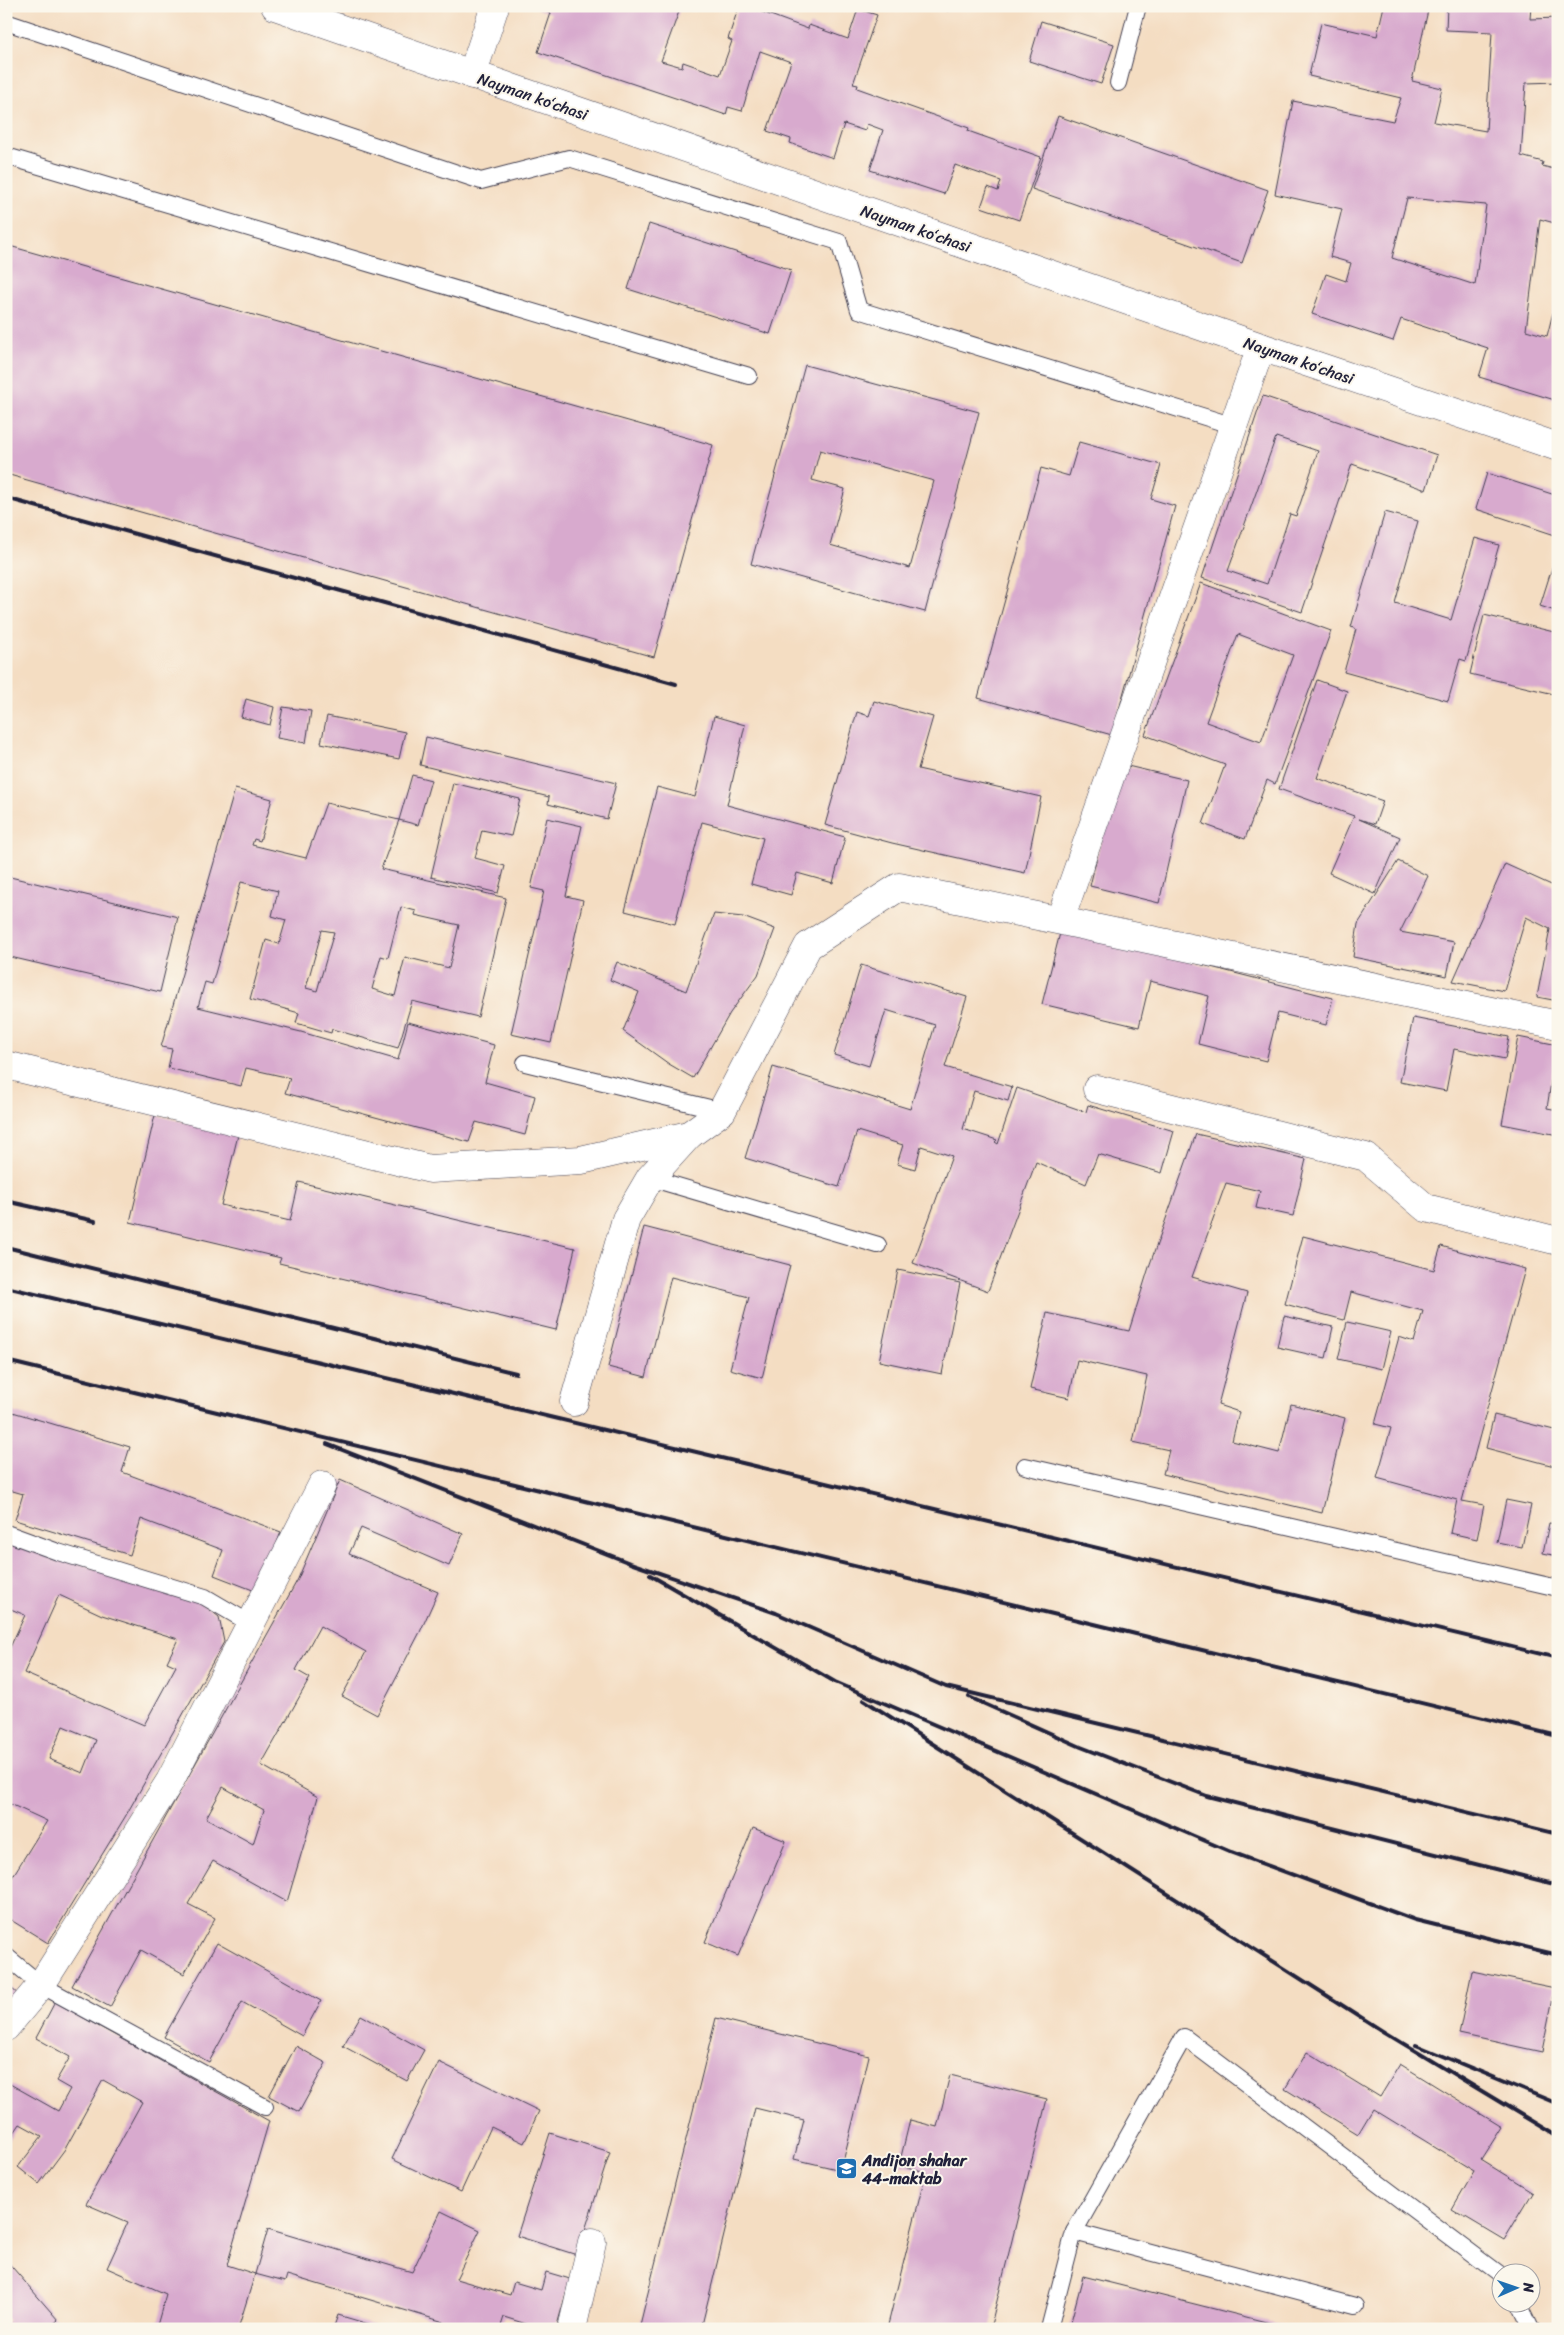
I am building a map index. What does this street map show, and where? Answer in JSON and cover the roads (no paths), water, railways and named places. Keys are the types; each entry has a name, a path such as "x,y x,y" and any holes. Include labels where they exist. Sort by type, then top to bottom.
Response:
{"street":[{"name":"Nayman koʻchasi","path":"275,6 1262,347 1558,446"},
{"path":"472,74 496,6"},
{"path":"1060,920 1262,347"},
{"path":"574,1402 626,1219 650,1178 689,1135 722,1111 808,946 899,887 1558,1025"},
{"path":"6,1065 430,1169 581,1160 689,1135"},
{"path":"1097,1089 1366,1157 1426,1208 1558,1241"},
{"path":"6,2027 41,1985 170,1781 322,1484"},
{"path":"572,2329 592,2242"}],"lane":[{"path":"1118,84 1138,6"},
{"path":"6,22 481,181 568,158 839,242 859,310 1234,426"},
{"path":"6,156 749,376"},
{"path":"525,1063 722,1111"},
{"path":"650,1178 878,1245"},
{"path":"1025,1466 1558,1588"},
{"path":"6,1533 206,1597 251,1624"},
{"path":"6,1956 41,1985 265,2107"},
{"path":"1049,2329 1074,2232 1184,2037 1492,2268"},
{"path":"1074,2232 1355,2306"},
{"path":"1523,2312 1531,2329"}],"railway":[{"path":"6,498 676,684"},
{"path":"6,1201 95,1221"},
{"path":"6,1247 516,1373"},
{"path":"6,1287 1558,1658"},
{"path":"6,1361 1558,1736"},
{"path":"327,1444 630,1563 776,1613 946,1687 1558,1834"},
{"path":"650,1575 835,1682 1231,1852 1415,1920 1558,1955"},
{"path":"969,1697 1081,1747 1207,1796 1558,1885"},
{"path":"864,1700 1384,2032 1558,2137"},
{"path":"1416,2045 1558,2104"}],"place":[{"name":"Andijon shahar 44-maktab","path":"846,2169"}]}
